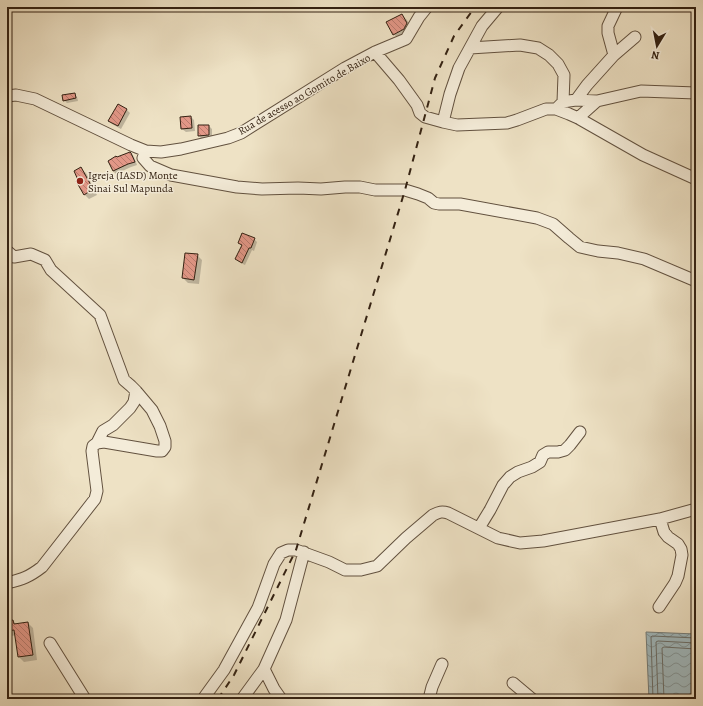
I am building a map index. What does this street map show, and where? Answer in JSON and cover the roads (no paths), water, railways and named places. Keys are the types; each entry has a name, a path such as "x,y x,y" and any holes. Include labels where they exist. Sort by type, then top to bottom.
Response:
{"street":[{"name":"Rua de acesso ao Gomito de Baixo","path":"7,96 16,95 35,99 130,146 146,151 161,152 180,149 228,138 241,132 345,68 375,52 406,39 419,17 427,7"},
{"path":"443,122 450,94 459,68 482,26 498,7"},
{"path":"614,55 608,33 608,26 617,7"},
{"path":"576,100 587,85 614,55 635,37"},
{"path":"470,48 520,46 538,48 550,55 558,64 564,76 559,106"},
{"path":"375,52 399,80 417,105 420,113 425,117 457,125 507,123 576,100 597,101 641,91 696,93"},
{"path":"578,118 597,101"},
{"path":"559,106 569,114 643,155 696,179"},
{"path":"146,151 143,158 150,166 171,175 237,187 262,189 321,189 360,187 375,190 405,190 428,198 439,204 460,204 537,218 553,224 580,247 644,259 696,280"},
{"path":"7,251 14,257 31,254 45,260 50,270 100,315 124,380 136,391 152,410 165,442 165,447 162,450 157,451 104,442 97,443"},
{"path":"7,583 31,575 42,567 95,499 97,491 92,451 93,446 97,443 103,431 113,425 130,408 134,402 136,391"},
{"path":"479,528 503,485 510,477 540,462 543,455 548,452 558,452 564,450 570,446 580,432"},
{"path":"203,699 224,670 258,608 274,564 281,553 288,550 304,552 345,570 361,570 377,566 406,538 437,512 443,511 448,513 498,538 520,542 543,541 660,519 696,509"},
{"path":"659,607 675,583 678,576 682,555 678,544 664,532 660,519"},
{"path":"242,699 264,669 286,620 304,552"},
{"path":"50,643 85,699"},
{"path":"429,699 432,687 442,664"},
{"path":"264,669 274,689 282,699"},
{"path":"514,683 532,699"}],"water":[{"path":"646,632 696,634 696,699 649,699"}],"railway":[{"path":"218,699 234,675 296,550 405,190 435,78 454,36 475,7"}],"place":[{"name":"Igreja (IASD) Monte Sinai Sul Mapunda","path":"80,181"}]}
